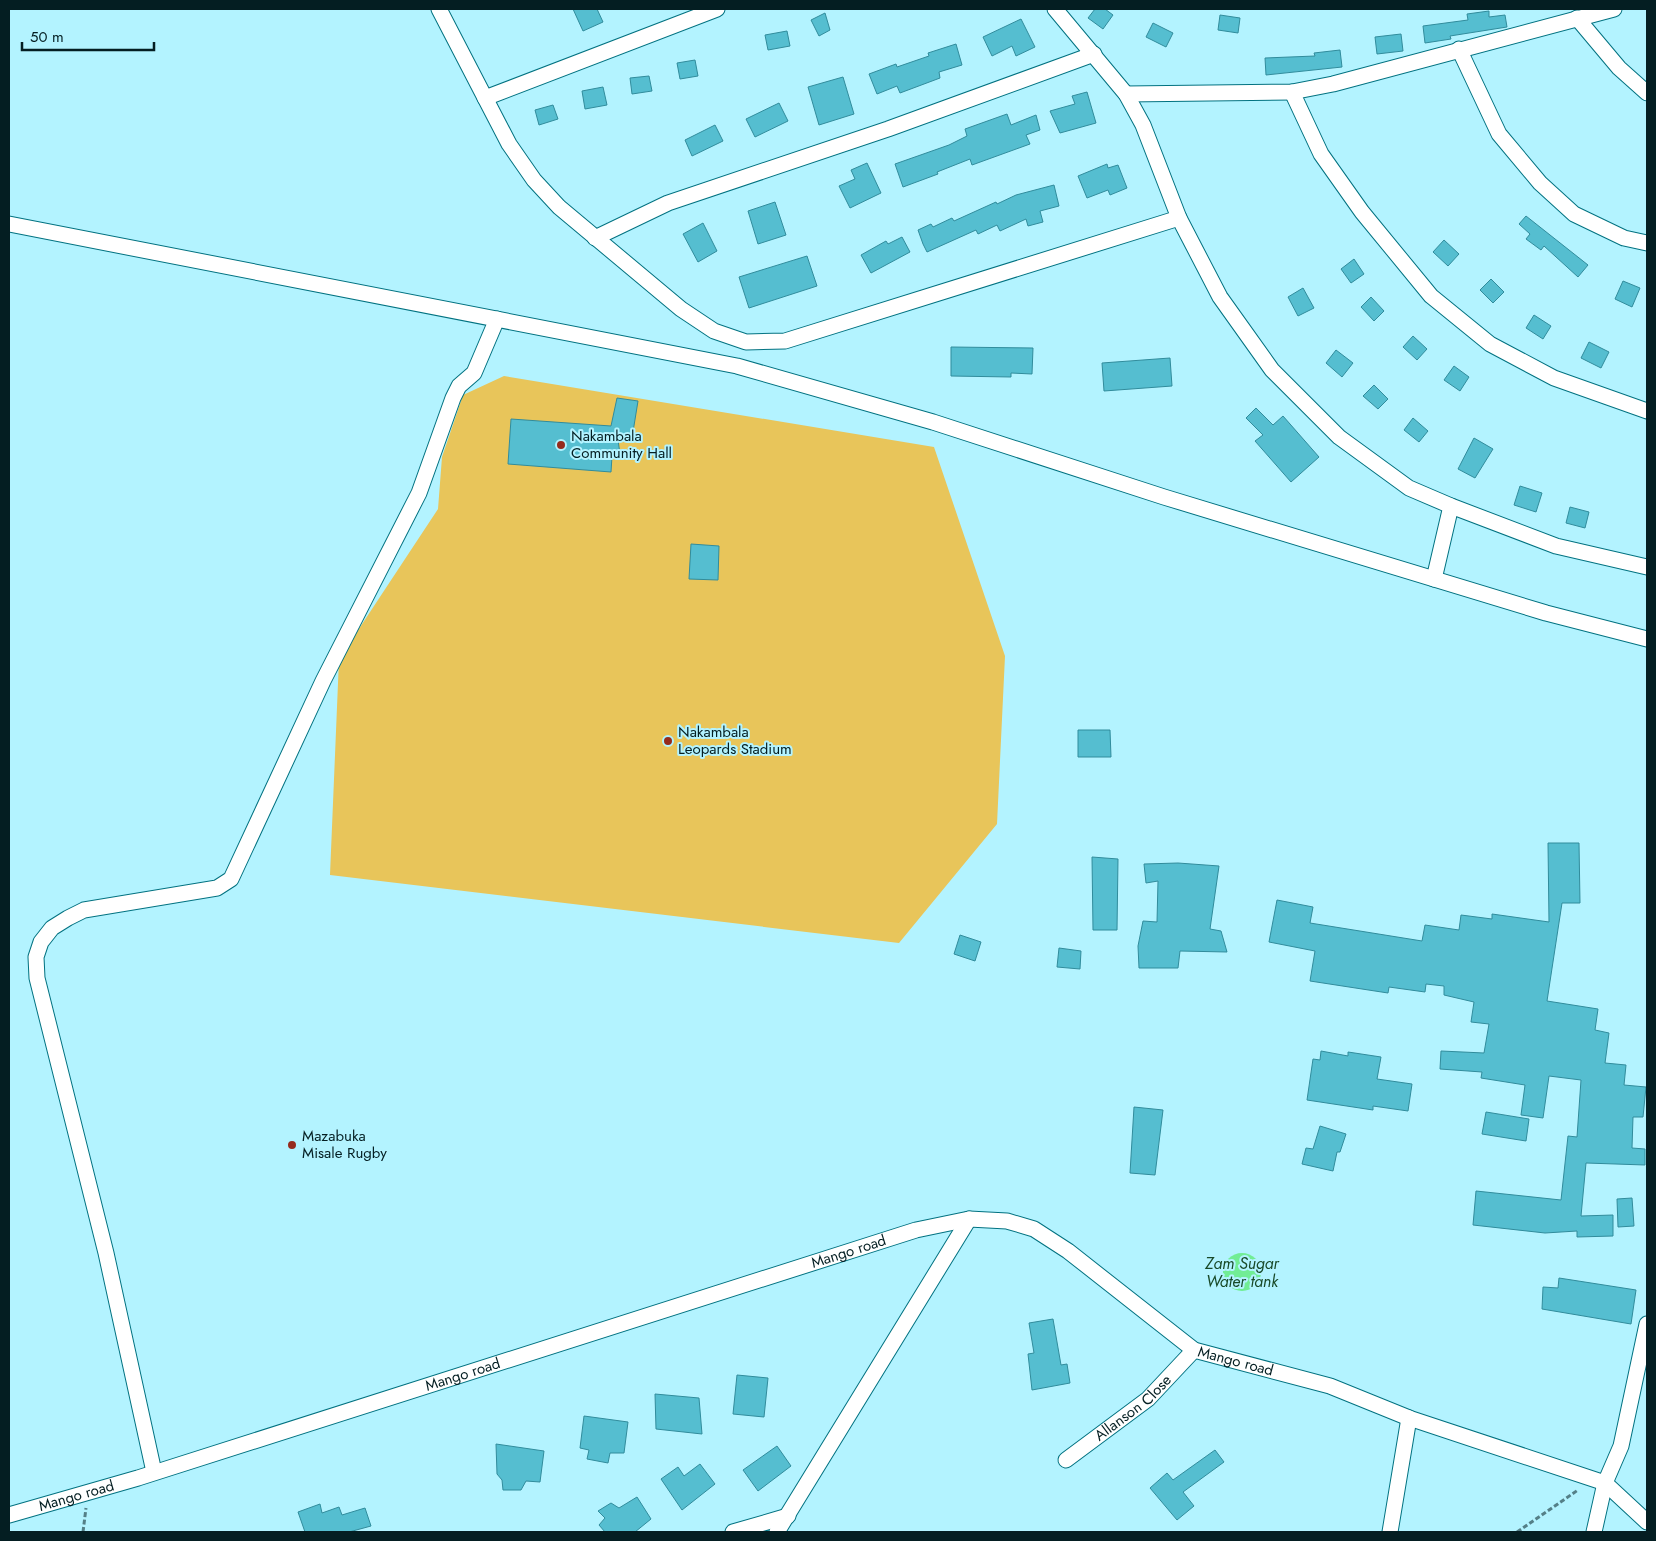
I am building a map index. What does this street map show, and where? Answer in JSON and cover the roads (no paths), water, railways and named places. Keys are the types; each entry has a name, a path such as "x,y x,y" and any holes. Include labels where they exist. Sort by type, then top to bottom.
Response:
{"street":[{"path":"439,9 509,144 534,180 559,207 681,309 714,331 746,342 785,341 1179,218"},
{"path":"485,98 717,9"},
{"path":"1054,9 1126,94 1143,125 1179,218 1220,297 1272,370 1338,437 1409,488 1451,506 1556,546 1647,567"},
{"path":"1126,94 1292,92 1333,84 1614,9"},
{"path":"1576,18 1619,68 1647,93"},
{"path":"1460,49 1499,134 1540,183 1574,214 1624,238 1647,244"},
{"path":"595,238 668,203 888,129 1094,54"},
{"path":"1292,92 1322,154 1362,212 1431,296 1490,344 1546,374 1647,411"},
{"path":"9,224 737,366 933,422 1164,497 1546,613 1647,639"},
{"path":"154,1472 106,1253 37,978 36,957 41,942 52,928 84,910 217,888 231,879 323,681 420,493 453,398 459,386 474,373 497,319"},
{"path":"737,366 746,342"},
{"path":"1434,579 1451,506"},
{"path":"778,1532 969,1218"},
{"name":"Mango road","path":"9,1516 154,1472 916,1230 969,1218 1007,1221 1034,1229 1068,1250 1194,1350 1330,1386 1409,1418 1600,1482 1647,1522"},
{"path":"1594,1532 1600,1482 1621,1446 1637,1380 1647,1324"},
{"name":"Allanson Close","path":"1066,1460 1148,1399 1194,1350"},
{"path":"1390,1532 1409,1418"},
{"path":"733,1532 788,1516"}],"water":[{"name":"Zam Sugar Water tank","path":"1242,1253 1256,1258 1261,1272 1256,1286 1242,1291 1228,1286 1223,1272 1228,1258"}],"place":[{"name":"Nakambala Community Hall","path":"561,445"},
{"name":"Nakambala Leopards Stadium","path":"668,741"},
{"name":"Mazabuka Misale Rugby","path":"292,1145"}]}
